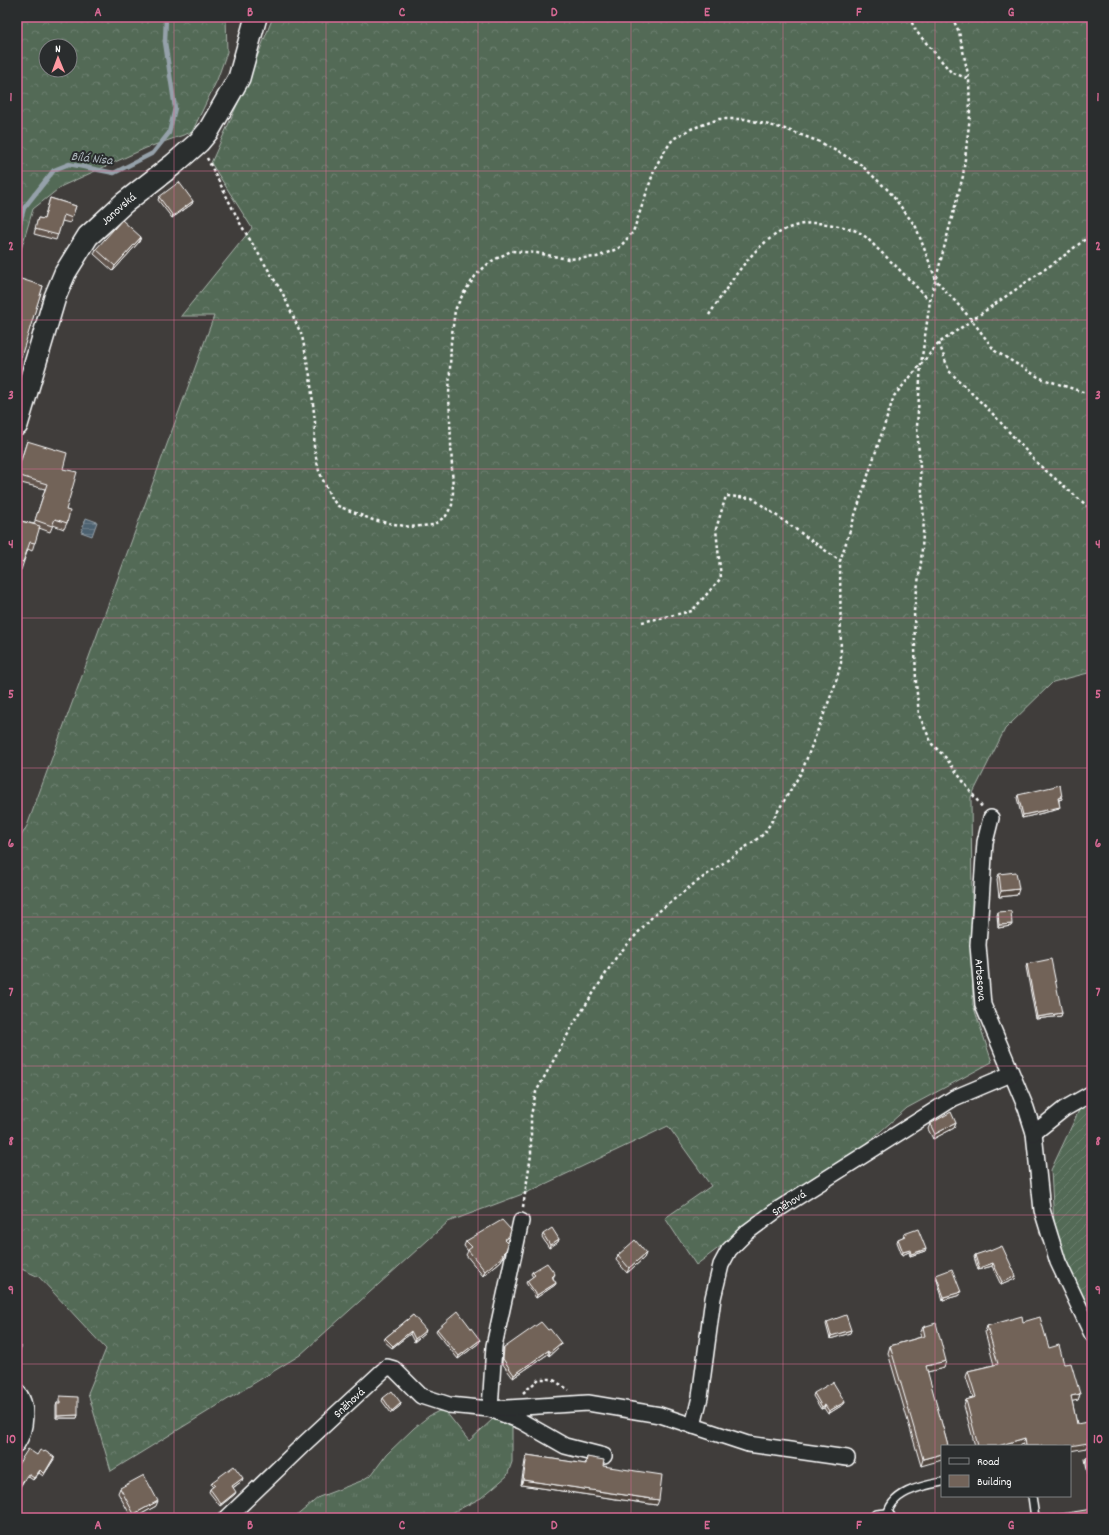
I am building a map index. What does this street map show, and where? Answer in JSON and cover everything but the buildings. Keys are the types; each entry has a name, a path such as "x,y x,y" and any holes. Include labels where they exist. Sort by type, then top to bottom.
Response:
{"street":[{"name":"Janovská","path":"17,425 55,297 65,273 88,236 124,203 174,164 199,142 209,130 239,78 256,17"},
{"name":"Arbesova","path":"990,818 985,842 978,945 983,1005 1026,1108 1034,1133 1042,1210 1058,1262 1092,1334"},
{"name":"Sněhová","path":"693,1426 700,1397 713,1298 721,1265 729,1250 746,1233 777,1210 954,1098 1011,1074"},
{"path":"1034,1133 1064,1109 1092,1093"},
{"path":"490,1409 494,1346 521,1221"},
{"name":"Sněhová","path":"227,1518 387,1367 394,1370 421,1396 449,1404 490,1409 588,1403 660,1415 748,1444 847,1458"},
{"path":"17,1391 22,1396 25,1417 21,1438 17,1444"},
{"name":"Sněhová","path":"490,1409 521,1421 565,1446 604,1456"}],"lane":[{"path":"884,1518 889,1506 898,1497 921,1486 941,1482"},
{"path":"1032,1497 1035,1518"}],"path":[{"path":"909,17 916,31 951,72 969,79"},
{"path":"952,17 959,32 969,79 970,116 963,176 930,301 921,364 917,426 924,520 921,562 914,611 916,683 919,715 932,744 946,758 990,818"},
{"path":"199,142 242,225 283,294 302,336 310,376 315,422 314,448 319,470 326,488 331,498 338,506 372,520 410,527 433,525 446,516 452,505 453,492 449,395 451,342 455,310 463,294 476,275 490,262 511,251 536,253 568,259 598,257 619,248 633,232 655,168 673,140 691,129 718,119 745,119 785,129 820,142 860,164 889,191 916,227 936,280 971,319 995,351 1040,378 1092,395"},
{"path":"709,315 739,269 763,244 784,229 814,222 844,226 862,235 907,276 930,301"},
{"path":"521,1221 531,1155 531,1115 536,1092 573,1025 617,956 653,916 691,886 764,834 802,771 835,685 841,663 840,561 894,396 939,343 971,319 1061,258 1092,234"},
{"path":"939,343 949,371 992,413 1038,464 1092,510"},
{"path":"642,622 692,611 721,578 716,529 726,496 752,498 840,561"}],"green space":[{"path":"17,17 226,17 227,52 217,80 192,132 146,148 62,186 33,209 17,263"},
{"path":"273,17 1092,17 1092,672 1053,682 1005,729 971,797 973,1005 992,1062 907,1108 865,1145 779,1202 696,1265 665,1218 711,1186 668,1126 528,1192 448,1222 300,1355 111,1471 88,1393 106,1349 39,1277 17,1267 17,843 27,826 214,316 181,316 252,228 211,163 246,85"},
{"path":"1092,1099 1092,1319 1062,1249 1054,1224 1051,1170 1082,1104"},
{"path":"439,1411 446,1412 469,1441 493,1419 503,1418 512,1426 512,1462 507,1476 481,1498 442,1518 294,1518 319,1497 361,1481 372,1474 387,1454 414,1428 429,1416"}],"water":[{"path":"86,518 97,522 92,536 81,532"}],"waterway":[{"name":"Bílá Nisa","path":"17,234 24,208 54,170 69,164 114,173 153,153 169,133 175,108 165,42 166,17"}]}
